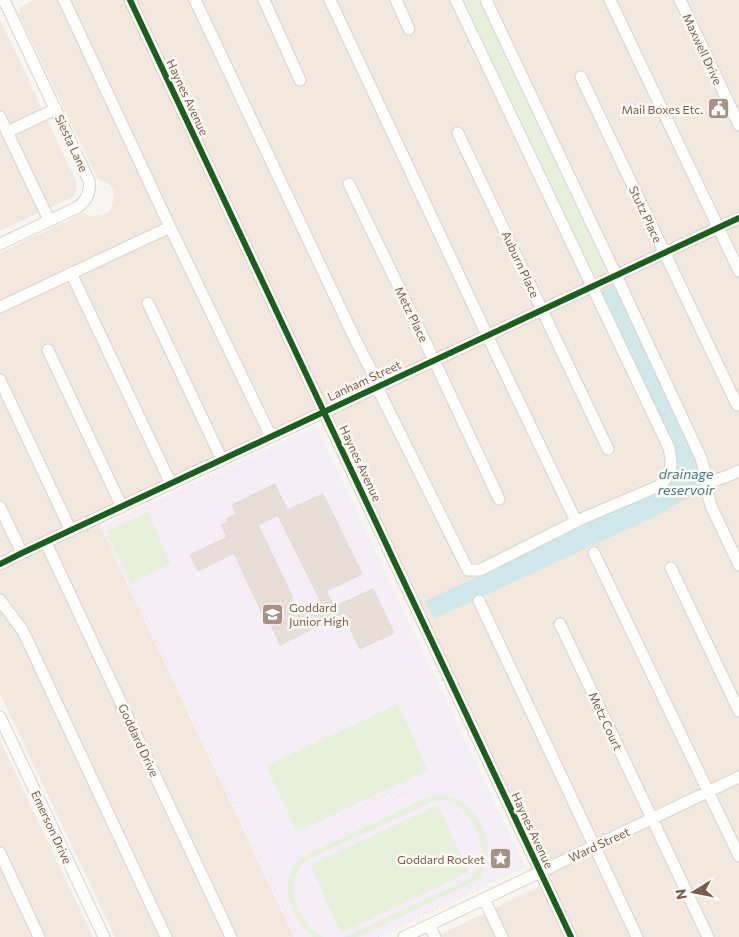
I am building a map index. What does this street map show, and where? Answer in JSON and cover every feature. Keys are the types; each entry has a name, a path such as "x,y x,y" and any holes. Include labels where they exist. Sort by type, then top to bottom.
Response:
{"street":[{"name":"Siesta Lane","path":"0,244 81,205 87,197 90,186 90,181 4,0"},
{"path":"64,0 271,437"},
{"name":"Haynes Avenue","path":"130,0 571,937"},
{"path":"195,0 374,376 377,387 468,570 480,570 576,521 659,486 667,478 671,468 671,458 669,448 456,0"},
{"path":"264,0 300,80"},
{"path":"330,0 576,521"},
{"path":"396,0 409,29"},
{"path":"486,0 701,458 706,474 711,506 739,565"},
{"path":"610,0 739,271"},
{"name":"Maxwell Drive","path":"680,0 739,125"},
{"name":"Stutz Place","path":"581,77 737,405"},
{"path":"8,132 56,109"},
{"path":"0,116 49,220"},
{"name":"Auburn Place","path":"458,132 608,449"},
{"name":"Metz Place","path":"349,184 499,499"},
{"name":"Lanham Street","path":"0,564 739,218"},
{"path":"0,307 170,227"},
{"path":"71,273 171,484"},
{"path":"148,303 222,460"},
{"path":"48,350 122,507"},
{"path":"0,380 71,531"},
{"path":"706,482 726,477 739,471"},
{"path":"0,507 22,553"},
{"name":"Goddard Drive","path":"46,542 232,937"},
{"path":"594,553 739,856"},
{"path":"672,568 739,711"},
{"path":"0,600 22,630 166,937"},
{"path":"479,601 637,937"},
{"name":"Metz Court","path":"560,624 708,937"},
{"name":"Emerson Drive","path":"0,717 104,937"},
{"name":"Ward Street","path":"404,937 739,777"},
{"path":"0,853 39,937"},
{"path":"484,899 502,937"},
{"path":"429,925 435,937"}],"path":[{"path":"208,477 214,481 292,445 289,439 294,436"},
{"path":"141,508 148,508 192,486 194,482"},
{"path":"103,526 298,937"},
{"path":"343,815 390,792 393,799 478,760"},
{"path":"518,850 523,864 519,870"},
{"path":"378,937 485,886"}],"shaded area":[{"path":"33,0 739,0 739,937 441,937 440,935 542,885 324,411 96,517 294,937 115,937 0,694 0,253 83,213 91,216 102,215 110,211 114,198 113,189 108,183 98,180 19,15 20,7"},
{"path":"0,21 76,181 77,188 73,197 0,231"},
{"name":"Goddard Junior High","path":"316,426 525,867 375,937 294,937 101,526"},
{"path":"0,740 93,937 0,937"}],"green space":[{"path":"456,0 486,0 613,267 587,279"},
{"path":"148,512 171,564 131,583 107,531"},
{"path":"398,704 428,770 297,832 266,766"},
{"path":"438,795 451,797 463,803 480,823 487,849 486,862 481,874 483,878 358,937 344,937 465,881 473,875 481,858 480,840 477,830 457,805 449,801 432,802 309,859 300,867 294,879 293,889 298,908 309,925 324,937 313,937 305,929 292,909 289,897 290,875 295,865 304,856 426,798"},
{"path":"438,805 469,872 341,933 310,865"}],"water":[{"name":"drainage reservoir","path":"620,282 694,454 702,486 700,491 656,516 434,619 425,601 566,531 661,489 674,467 598,293"}],"building":[{"path":"275,484 287,510 323,494 362,574 326,591 334,607 373,589 394,633 360,649 343,613 280,645 265,612 262,613 234,553 198,571 190,555 227,537 221,525 228,522 227,519 236,514 232,505","holes":["278,515 320,600 298,610 291,599 293,598 258,525"]}],"cycle path":[{"path":"130,0 571,937"},
{"path":"0,564 739,218"}],"place":[{"name":"Mail Boxes Etc.","path":"719,109"},
{"name":"Goddard Junior High","path":"273,614"},
{"name":"Goddard Rocket","path":"501,859"}]}
